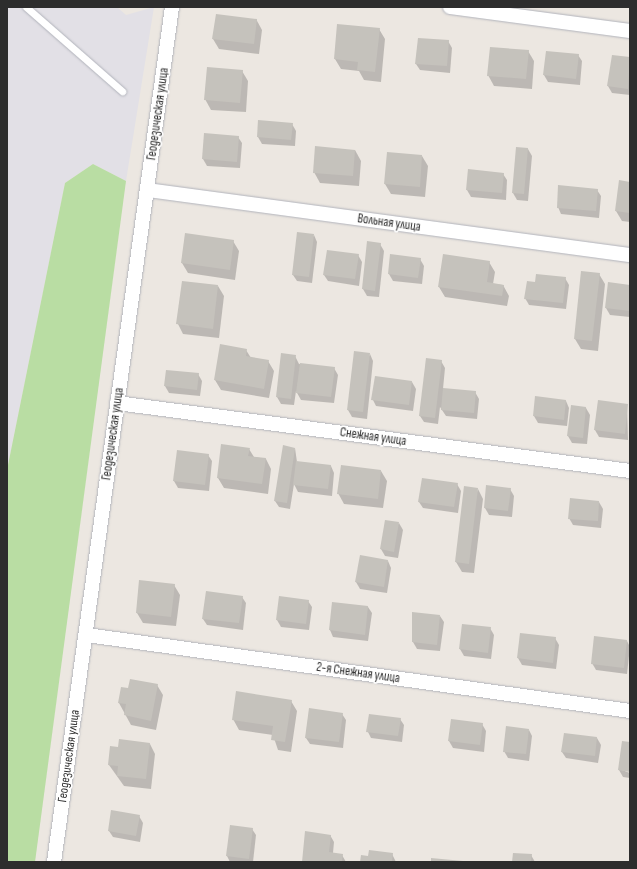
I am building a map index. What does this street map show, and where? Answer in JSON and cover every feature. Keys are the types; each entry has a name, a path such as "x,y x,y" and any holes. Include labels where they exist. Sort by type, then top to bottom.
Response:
{"street":[{"name":"Геодезическая улица","path":"54,862 87,635 116,403 148,190 172,7"},
{"path":"450,7 630,31"},
{"name":"Вольная улица","path":"148,190 630,255"},
{"name":"Снежная улица","path":"116,403 630,471"},
{"name":"2-я Снежная улица","path":"87,635 630,711"}],"lane":[{"path":"26,7 122,91"}],"shaded area":[{"path":"7,7 117,7 126,15 154,7 126,181 93,164 65,183 7,470"}],"green space":[{"path":"93,164 126,181 35,862 7,862 7,470 65,183"}],"building":[{"path":"216,14 257,19 254,44 212,39"},
{"path":"337,24 380,28 375,72 357,70 358,62 334,59"},
{"path":"418,38 449,40 447,66 415,64"},
{"path":"490,47 529,50 526,79 487,76"},
{"path":"546,51 579,54 576,79 543,75"},
{"path":"612,55 630,57 628,89 607,86"},
{"path":"207,67 243,70 240,103 204,100"},
{"path":"258,120 293,123 291,140 257,137"},
{"path":"204,133 239,136 237,162 202,159"},
{"path":"315,146 355,150 353,176 313,173"},
{"path":"516,147 528,148 524,194 512,193"},
{"path":"387,152 422,155 420,187 384,184"},
{"path":"468,169 504,173 502,193 466,190"},
{"path":"619,180 630,182 630,213 615,211"},
{"path":"558,185 598,189 596,211 557,208"},
{"path":"297,232 314,234 309,277 292,275"},
{"path":"185,233 234,240 230,270 181,263"},
{"path":"367,241 381,243 375,291 362,289"},
{"path":"327,250 359,254 355,279 323,275"},
{"path":"390,254 421,258 418,278 388,274"},
{"path":"443,254 490,261 487,282 504,285 502,296 438,287"},
{"path":"581,271 600,273 592,341 574,339"},
{"path":"536,274 566,277 563,303 524,299 527,281 535,282"},
{"path":"182,281 218,285 213,329 176,324"},
{"path":"608,282 630,285 630,311 605,308"},
{"path":"220,344 247,349 246,356 269,360 264,389 214,380"},
{"path":"354,351 370,353 363,412 347,410"},
{"path":"281,353 296,355 291,399 276,397"},
{"path":"426,358 442,360 435,418 419,416"},
{"path":"300,363 335,367 331,397 296,393"},
{"path":"166,370 199,373 197,390 164,386"},
{"path":"375,376 412,381 409,405 371,400"},
{"path":"443,388 476,391 474,413 441,410"},
{"path":"535,396 566,400 564,420 533,416"},
{"path":"598,400 628,404 625,434 594,430"},
{"path":"571,405 586,407 583,438 567,436"},
{"path":"221,444 250,448 248,456 266,458 262,484 217,478"},
{"path":"283,445 295,448 287,503 274,501"},
{"path":"177,450 209,454 205,485 173,481"},
{"path":"296,461 331,465 328,489 293,485"},
{"path":"341,465 381,470 378,499 337,494"},
{"path":"422,478 458,483 454,507 418,502"},
{"path":"486,485 511,488 508,511 484,508"},
{"path":"464,486 478,488 469,564 455,562"},
{"path":"570,498 599,501 598,521 568,519"},
{"path":"385,520 399,522 394,552 380,549"},
{"path":"360,555 388,560 384,587 355,582"},
{"path":"139,580 175,584 171,617 136,613"},
{"path":"206,591 243,596 239,623 202,619"},
{"path":"279,596 309,600 306,624 276,620"},
{"path":"332,602 368,606 365,635 329,630"},
{"path":"412,612 440,615 437,645 412,642"},
{"path":"462,624 491,627 488,653 459,649"},
{"path":"520,633 556,637 553,663 517,658"},
{"path":"594,636 627,640 624,668 591,664"},
{"path":"130,679 158,684 151,721 124,715 126,704 118,703 121,687 128,688"},
{"path":"236,691 292,700 285,742 271,740 273,726 232,720"},
{"path":"309,708 343,713 339,742 305,738"},
{"path":"369,714 401,718 398,736 366,732"},
{"path":"451,719 483,723 480,745 448,741"},
{"path":"506,726 529,729 526,754 503,752"},
{"path":"564,733 597,737 595,756 561,752"},
{"path":"119,739 150,743 146,779 117,776 118,766 108,765 110,746 118,747"},
{"path":"622,741 630,742 630,772 618,770"},
{"path":"111,810 140,815 136,836 108,831"},
{"path":"230,825 253,828 249,859 226,856"},
{"path":"305,831 331,835 329,852 343,854 342,862 302,862"},
{"path":"369,850 393,853 392,862 360,862 361,855 368,856"},
{"path":"513,853 532,854 531,862 512,862"},
{"path":"431,858 463,861 463,862 431,862"}]}
